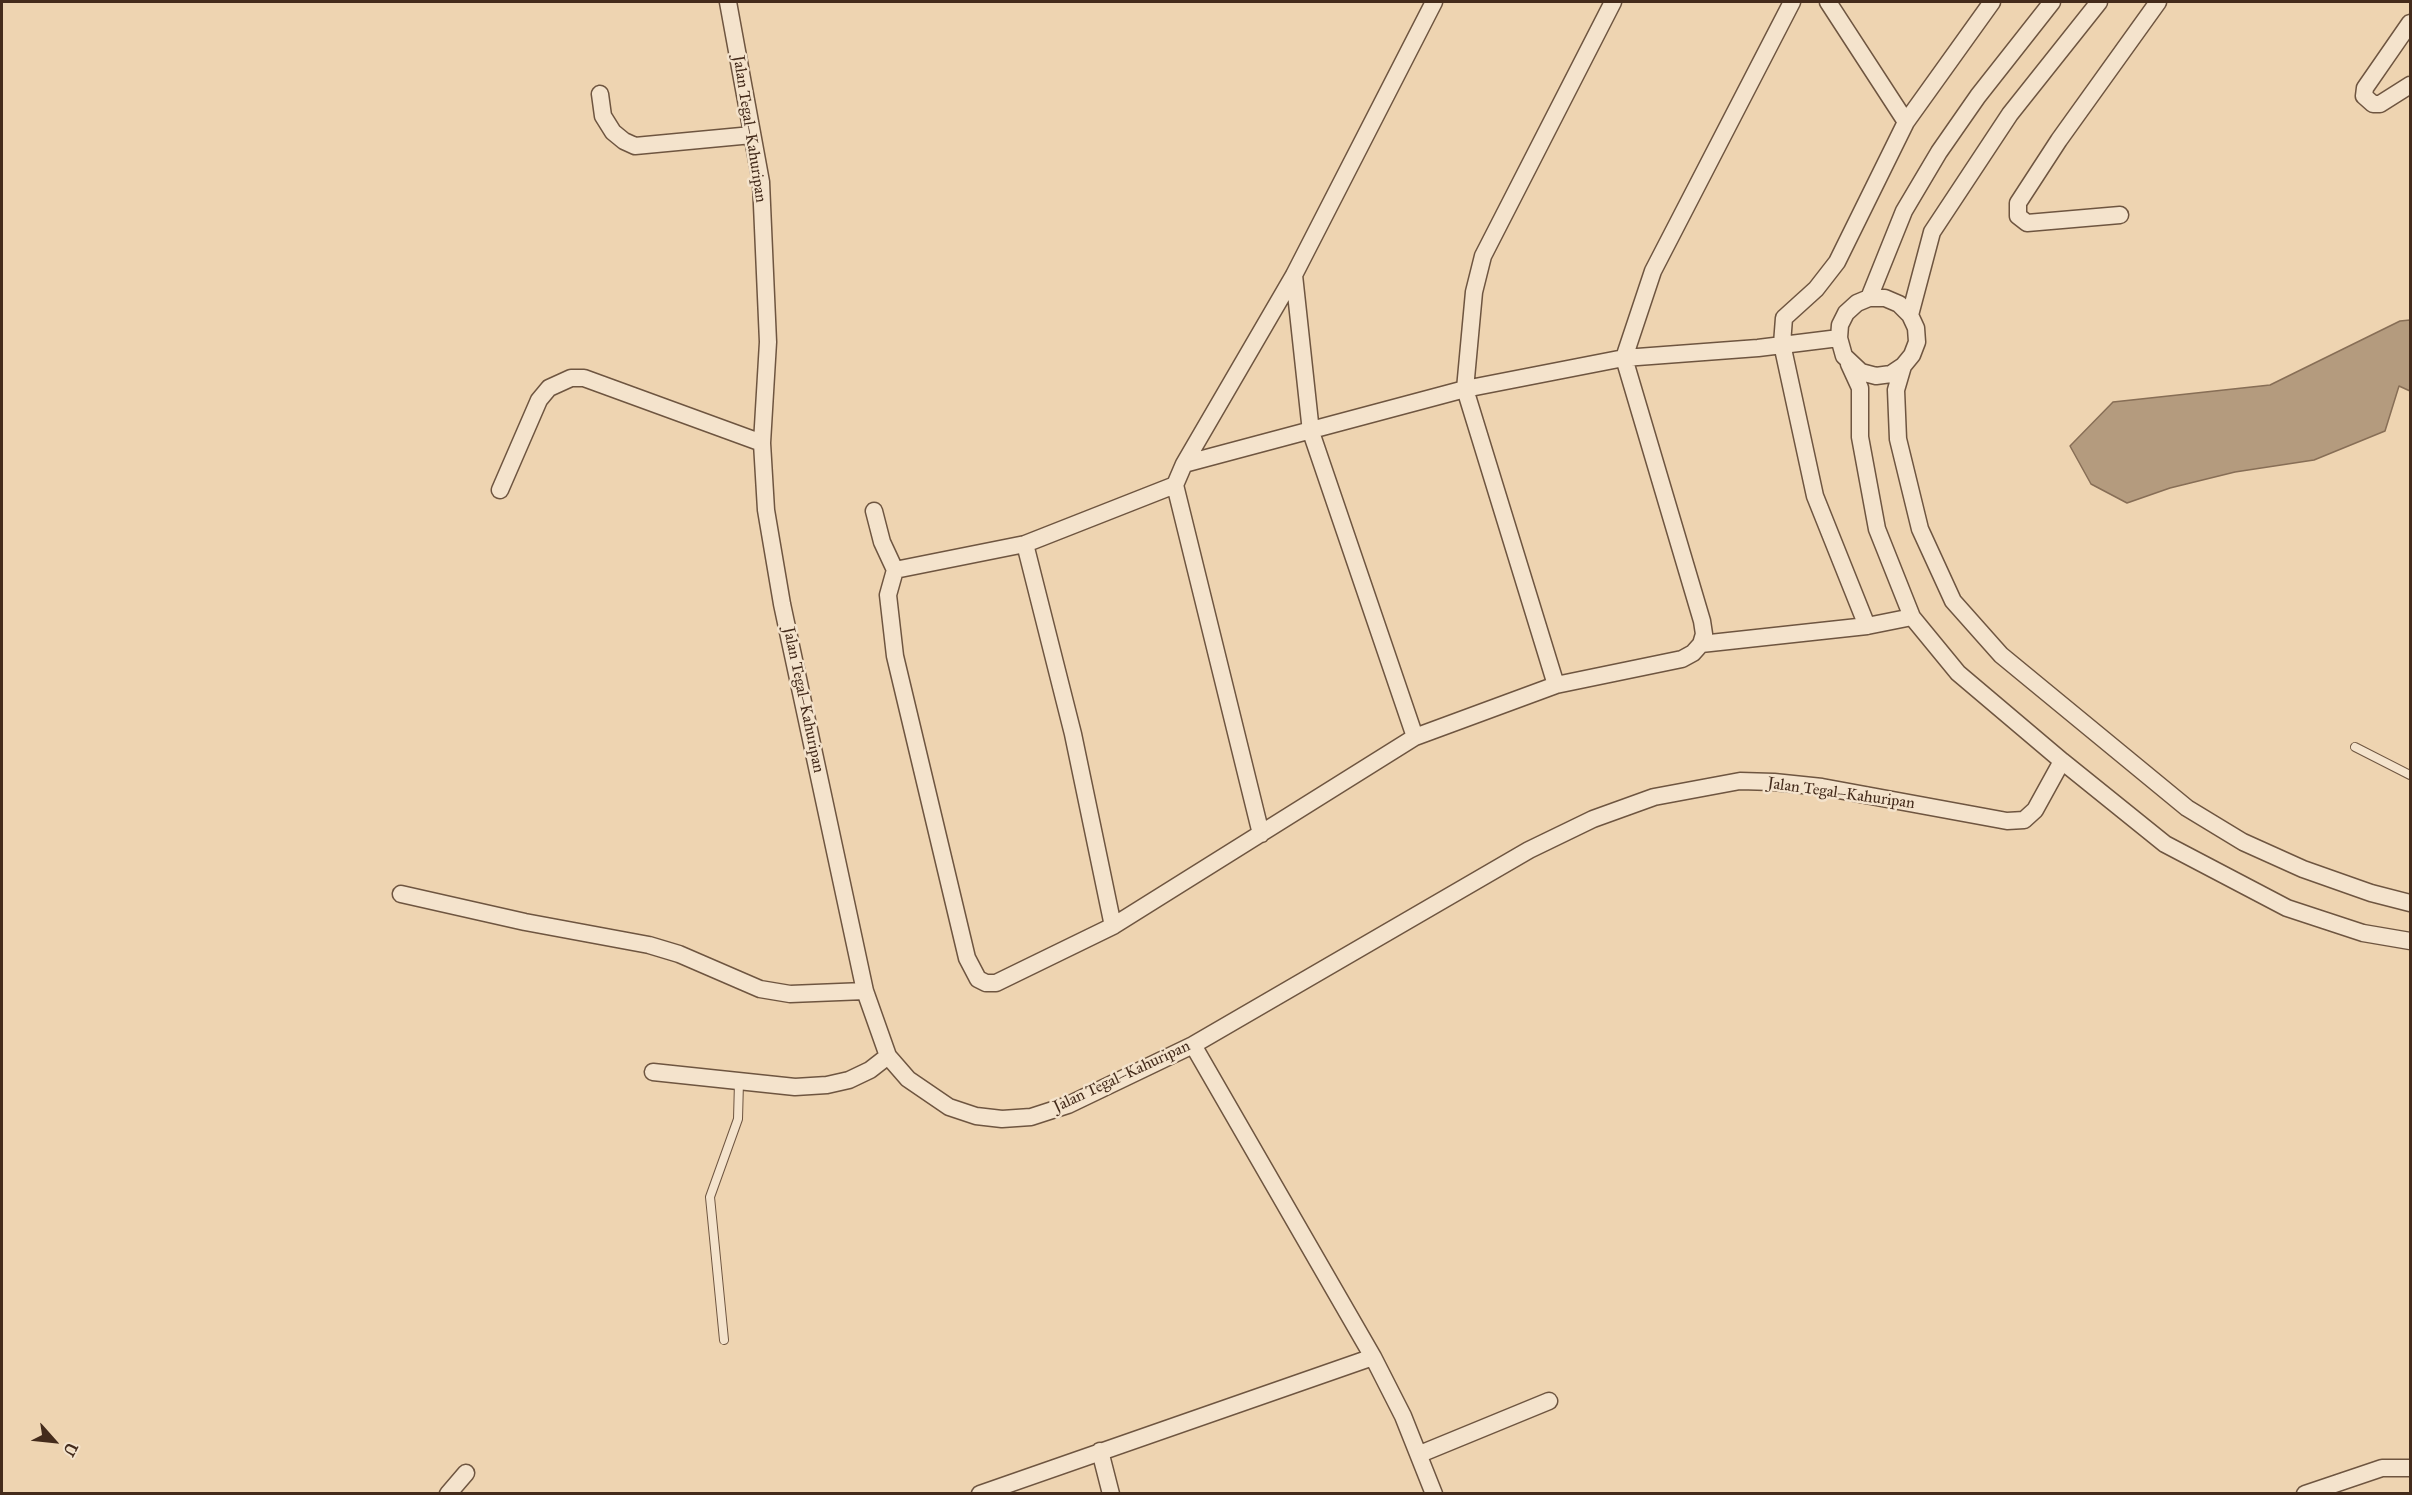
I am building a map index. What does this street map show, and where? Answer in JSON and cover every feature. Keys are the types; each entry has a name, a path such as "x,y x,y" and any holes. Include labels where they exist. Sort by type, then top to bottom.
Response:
{"street":[{"name":"Jalan Tegal–Kahuripan","path":"728,2 760,182 768,342 762,443 766,510 782,604 865,991 888,1056 908,1079 926,1094 949,1107 976,1116 1002,1119 1030,1117 1068,1105 1143,1071 1193,1045 1529,850 1593,819 1654,797 1740,781 1774,782 1822,787 2007,821 2024,820 2035,810 2062,761"},
{"path":"1261,834 1175,484 1184,464 1294,275 1434,2"},
{"path":"1556,685 1465,389 1474,292 1483,256 1613,2"},
{"path":"874,511 882,542 895,570 888,595 895,656 967,958 976,976 982,982 996,983 1113,926 1415,737 1556,685 1682,658 1693,653 1701,644 1704,634 1702,621 1624,358 1653,271 1792,2"},
{"path":"1828,2 1906,122"},
{"path":"1867,626 1815,496 1782,344 1784,318 1816,289 1837,262 1906,122 1992,2"},
{"path":"1869,298 1904,211 1939,152 1978,96 2052,2"},
{"path":"1910,315 1932,232 2010,114 2100,2"},
{"path":"2120,215 2027,223 2018,216 2019,203 2047,158 2158,2"},
{"path":"2410,23 2365,88 2364,96 2373,104 2380,104 2410,85"},
{"path":"600,94 603,116 613,132 635,146 752,135"},
{"path":"1294,275 1311,432 1415,737"},
{"path":"1849,364 1861,372 1876,376 1891,374 1903,366 1912,355 1917,342 1916,328 1910,315 1899,304 1885,298 1869,298 1857,303 1846,313 1840,325 1839,338 1844,356 1860,388 1860,437 1877,529 1912,617 1958,673 2062,761 2166,844 2287,908 2363,933 2410,941"},
{"path":"1184,464 1311,432 1465,389 1624,358 1758,348 1839,338"},
{"path":"1903,366 1896,390 1898,439 1920,529 1953,601 2001,655 2187,808 2242,842 2303,869 2371,893 2410,903"},
{"path":"500,490 538,400 549,388 571,378 584,378 762,443"},
{"path":"895,570 1025,544 1175,484"},
{"path":"1025,544 1073,734 1113,926"},
{"path":"1701,644 1867,626 1912,617"},
{"path":"401,894 525,922 649,945 679,954 760,989 790,994 865,991"},
{"path":"1193,1045 1373,1357 1420,1454 1434,1494"},
{"path":"653,1072 795,1087 827,1085 849,1080 870,1070 888,1056"},
{"path":"980,1494 1373,1357"},
{"path":"1420,1454 1549,1401"},
{"path":"1101,1451 1111,1494"},
{"path":"2305,1494 2382,1468 2410,1468"},
{"path":"448,1494 466,1473"}],"lane":[{"path":"2355,747 2410,775"},
{"path":"724,1340 710,1197 738,1119 739,1082"}],"shaded area":[{"path":"2410,320 2410,391 2399,386 2385,431 2314,460 2235,472 2170,488 2127,503 2091,484 2070,446 2113,402 2270,385 2400,321"}]}
